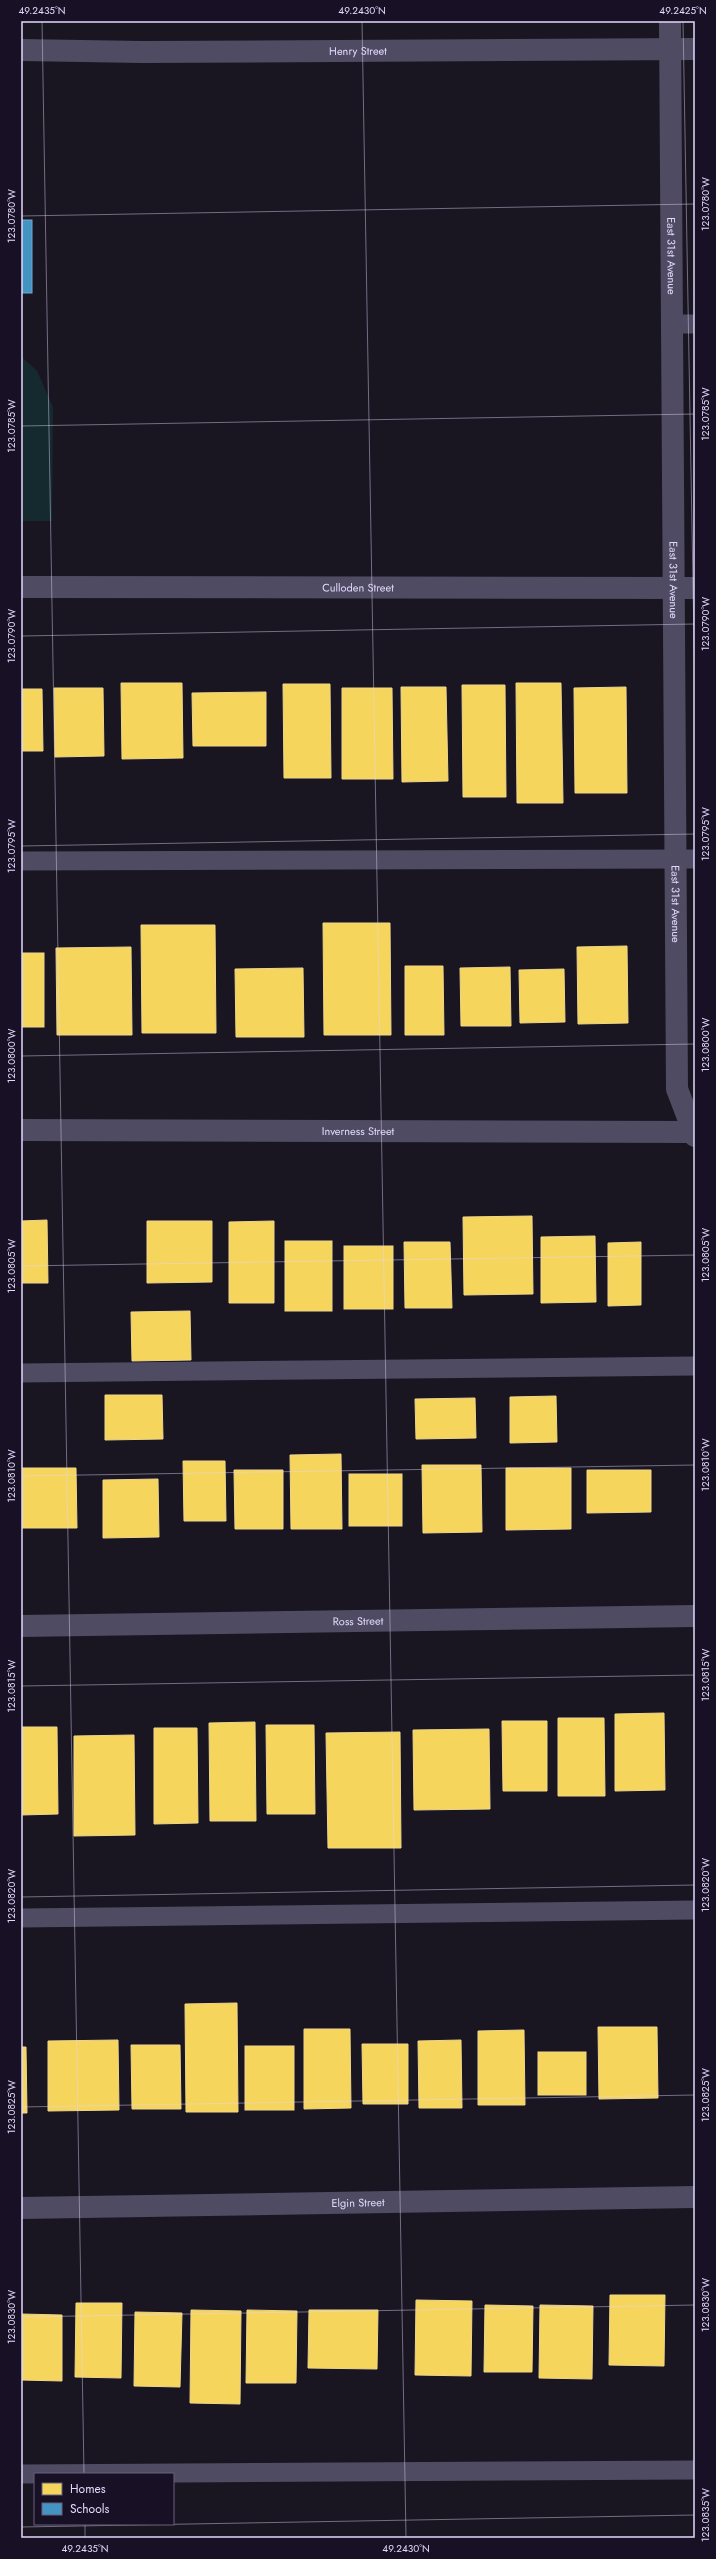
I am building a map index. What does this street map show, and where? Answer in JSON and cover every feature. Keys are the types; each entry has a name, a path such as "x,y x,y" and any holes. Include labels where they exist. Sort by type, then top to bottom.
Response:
{"street":[{"name":"East 31st Avenue","path":"670,21 672,324 684,589 686,859 678,1089 695,1133"},
{"name":"Henry Street","path":"21,50 158,52 695,49"},
{"name":"Culloden Street","path":"21,587 684,589"},
{"name":"Inverness Street","path":"21,1130 695,1133"},
{"name":"Ross Street","path":"21,1626 695,1616"},
{"name":"Elgin Street","path":"21,2208 695,2197"}],"lane":[{"path":"672,324 695,324"},
{"path":"21,861 686,859"},
{"path":"21,1373 695,1366"},
{"path":"21,1918 695,1910"},
{"path":"174,2473 695,2470"},
{"path":"21,2474 34,2474"}],"green space":[{"path":"21,356 37,371 53,407 52,521 21,521"}],"building: Homes":[{"path":"121,683 182,683 183,758 122,759"},
{"path":"516,683 561,683 563,803 517,803"},
{"path":"283,684 330,684 331,778 284,778"},
{"path":"462,685 505,685 506,797 463,797"},
{"path":"401,687 446,687 448,781 402,782"},
{"path":"626,687 627,793 575,793 574,688"},
{"path":"54,688 103,688 104,756 55,757"},
{"path":"342,688 392,688 393,779 342,779"},
{"path":"21,689 42,689 43,751 21,751"},
{"path":"266,692 266,746 193,746 192,693"},
{"path":"323,923 390,923 391,1035 324,1035"},
{"path":"141,925 215,925 216,1033 142,1033"},
{"path":"627,946 628,1023 578,1024 577,947"},
{"path":"131,947 132,1035 57,1035 56,948"},
{"path":"21,953 44,953 44,1027 21,1027"},
{"path":"405,966 443,966 444,1035 405,1035"},
{"path":"510,967 511,1026 461,1026 460,968"},
{"path":"303,968 304,1037 236,1037 235,969"},
{"path":"564,969 565,1022 520,1023 519,970"},
{"path":"532,1216 533,1294 464,1295 463,1217"},
{"path":"47,1220 48,1283 21,1283 21,1221"},
{"path":"147,1221 212,1221 212,1282 147,1283"},
{"path":"274,1221 274,1303 229,1303 229,1222"},
{"path":"595,1236 596,1302 541,1303 541,1237"},
{"path":"285,1241 332,1241 332,1311 285,1311"},
{"path":"404,1242 450,1242 452,1308 405,1308"},
{"path":"641,1242 641,1305 608,1306 608,1243"},
{"path":"344,1246 393,1246 393,1309 344,1309"},
{"path":"190,1311 191,1360 132,1361 131,1312"},
{"path":"105,1395 162,1395 163,1439 105,1440"},
{"path":"556,1396 557,1442 510,1443 510,1397"},
{"path":"475,1398 476,1438 416,1439 415,1399"},
{"path":"341,1454 342,1529 291,1529 290,1455"},
{"path":"183,1461 225,1461 226,1521 184,1521"},
{"path":"422,1465 481,1465 482,1532 423,1533"},
{"path":"21,1468 76,1468 77,1528 21,1528"},
{"path":"506,1468 571,1468 571,1529 506,1530"},
{"path":"234,1470 283,1470 283,1529 235,1529"},
{"path":"587,1470 651,1470 651,1512 587,1513"},
{"path":"349,1474 402,1474 402,1526 349,1526"},
{"path":"158,1479 159,1537 103,1538 103,1480"},
{"path":"664,1713 665,1790 615,1791 615,1714"},
{"path":"558,1718 604,1718 605,1796 558,1796"},
{"path":"502,1721 547,1721 547,1791 503,1791"},
{"path":"255,1722 256,1821 210,1821 209,1723"},
{"path":"266,1725 314,1725 315,1814 267,1814"},
{"path":"21,1727 57,1727 58,1814 21,1815"},
{"path":"154,1728 197,1728 198,1823 154,1824"},
{"path":"489,1729 490,1809 414,1810 413,1730"},
{"path":"400,1732 401,1848 328,1848 326,1733"},
{"path":"134,1735 135,1835 74,1836 74,1736"},
{"path":"237,2003 238,2112 186,2112 185,2004"},
{"path":"598,2027 657,2027 658,2098 599,2099"},
{"path":"304,2029 350,2029 351,2108 304,2109"},
{"path":"524,2030 525,2105 478,2105 478,2031"},
{"path":"118,2040 119,2110 48,2111 48,2041"},
{"path":"461,2040 462,2108 419,2108 418,2041"},
{"path":"362,2044 408,2044 408,2104 363,2104"},
{"path":"131,2045 180,2045 181,2109 132,2109"},
{"path":"245,2046 294,2046 294,2110 245,2110"},
{"path":"21,2047 26,2047 27,2113 21,2113"},
{"path":"538,2052 586,2052 586,2095 538,2095"},
{"path":"610,2295 665,2295 664,2366 609,2365"},
{"path":"416,2300 472,2301 471,2376 415,2375"},
{"path":"76,2303 122,2303 121,2378 75,2377"},
{"path":"485,2305 533,2306 532,2372 484,2372"},
{"path":"540,2305 593,2306 592,2379 539,2378"},
{"path":"191,2310 241,2311 240,2404 190,2403"},
{"path":"247,2310 297,2311 296,2383 246,2383"},
{"path":"309,2310 378,2310 377,2369 308,2368"},
{"path":"135,2312 182,2313 180,2387 134,2386"},
{"path":"21,2314 62,2315 62,2381 21,2380"}],"building: Schools":[{"path":"21,220 32,220 32,293 21,293"}]}
